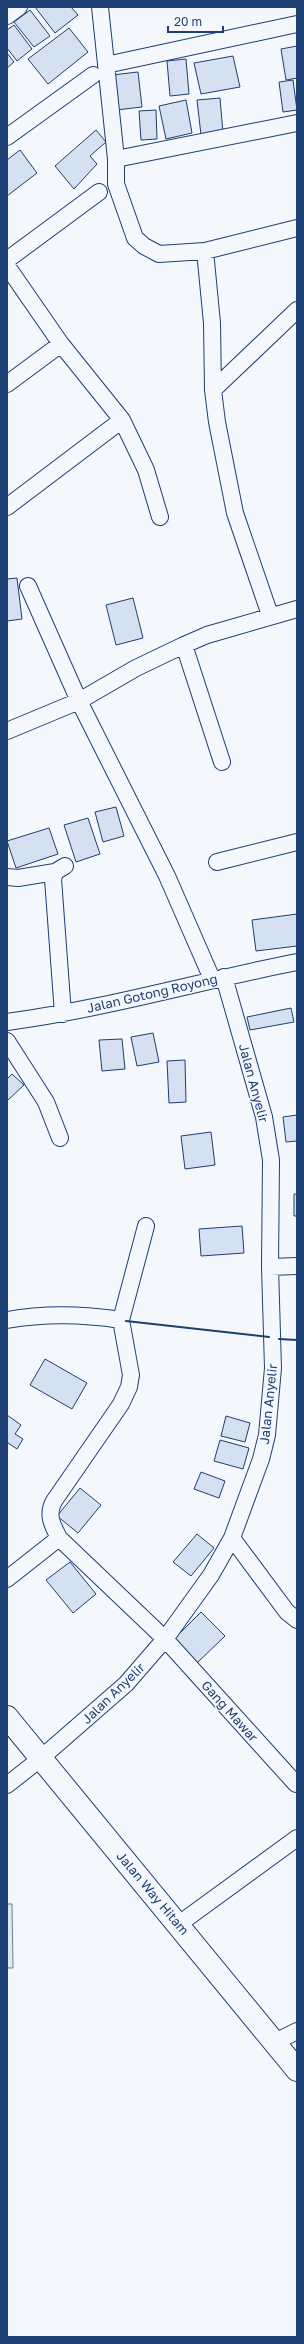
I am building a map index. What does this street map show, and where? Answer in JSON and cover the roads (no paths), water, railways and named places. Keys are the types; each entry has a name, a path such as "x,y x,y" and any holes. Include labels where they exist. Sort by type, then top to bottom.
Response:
{"street":[{"path":"7,16 19,7"},
{"path":"100,7 116,159 116,184 135,238 144,246 159,254 206,251 297,228"},
{"path":"106,65 297,24"},
{"path":"7,138 93,75"},
{"path":"116,159 297,123"},
{"path":"7,260 99,192"},
{"path":"206,251 212,323 213,390 217,422 235,513 270,615"},
{"path":"7,266 61,344 122,420 146,470 160,517"},
{"path":"213,390 297,310"},
{"path":"7,384 61,344"},
{"path":"7,507 122,420"},
{"name":"Jalan Anyelir","path":"7,1785 40,1759 126,1684 165,1639 211,1575 232,1538 261,1459 267,1435 273,1368 270,1267 272,1179 269,1141 254,1081 218,978 79,701 28,586"},
{"path":"7,731 79,701 136,668 184,644 270,615 297,609"},
{"path":"184,644 222,762"},
{"path":"217,862 297,842"},
{"path":"7,877 18,878 60,869 53,879 63,1014"},
{"name":"Jalan Gotong Royong","path":"7,1022 63,1014 218,978 297,962"},
{"path":"7,1041 46,1102 60,1138"},
{"path":"7,1579 59,1538 51,1521 51,1506 121,1404 129,1387 131,1375 121,1320 146,1226"},
{"path":"270,1267 297,1266"},
{"path":"7,1320 52,1315 82,1314 121,1320"},
{"name":"Gang Mawar","path":"59,1538 165,1639 296,1784"},
{"path":"232,1538 287,1612 297,1620"},
{"name":"Jalan Way Hitam","path":"7,1717 40,1759 179,1924 297,2070"},
{"path":"179,1924 297,1838"},
{"path":"275,2042 297,2031"}]}
